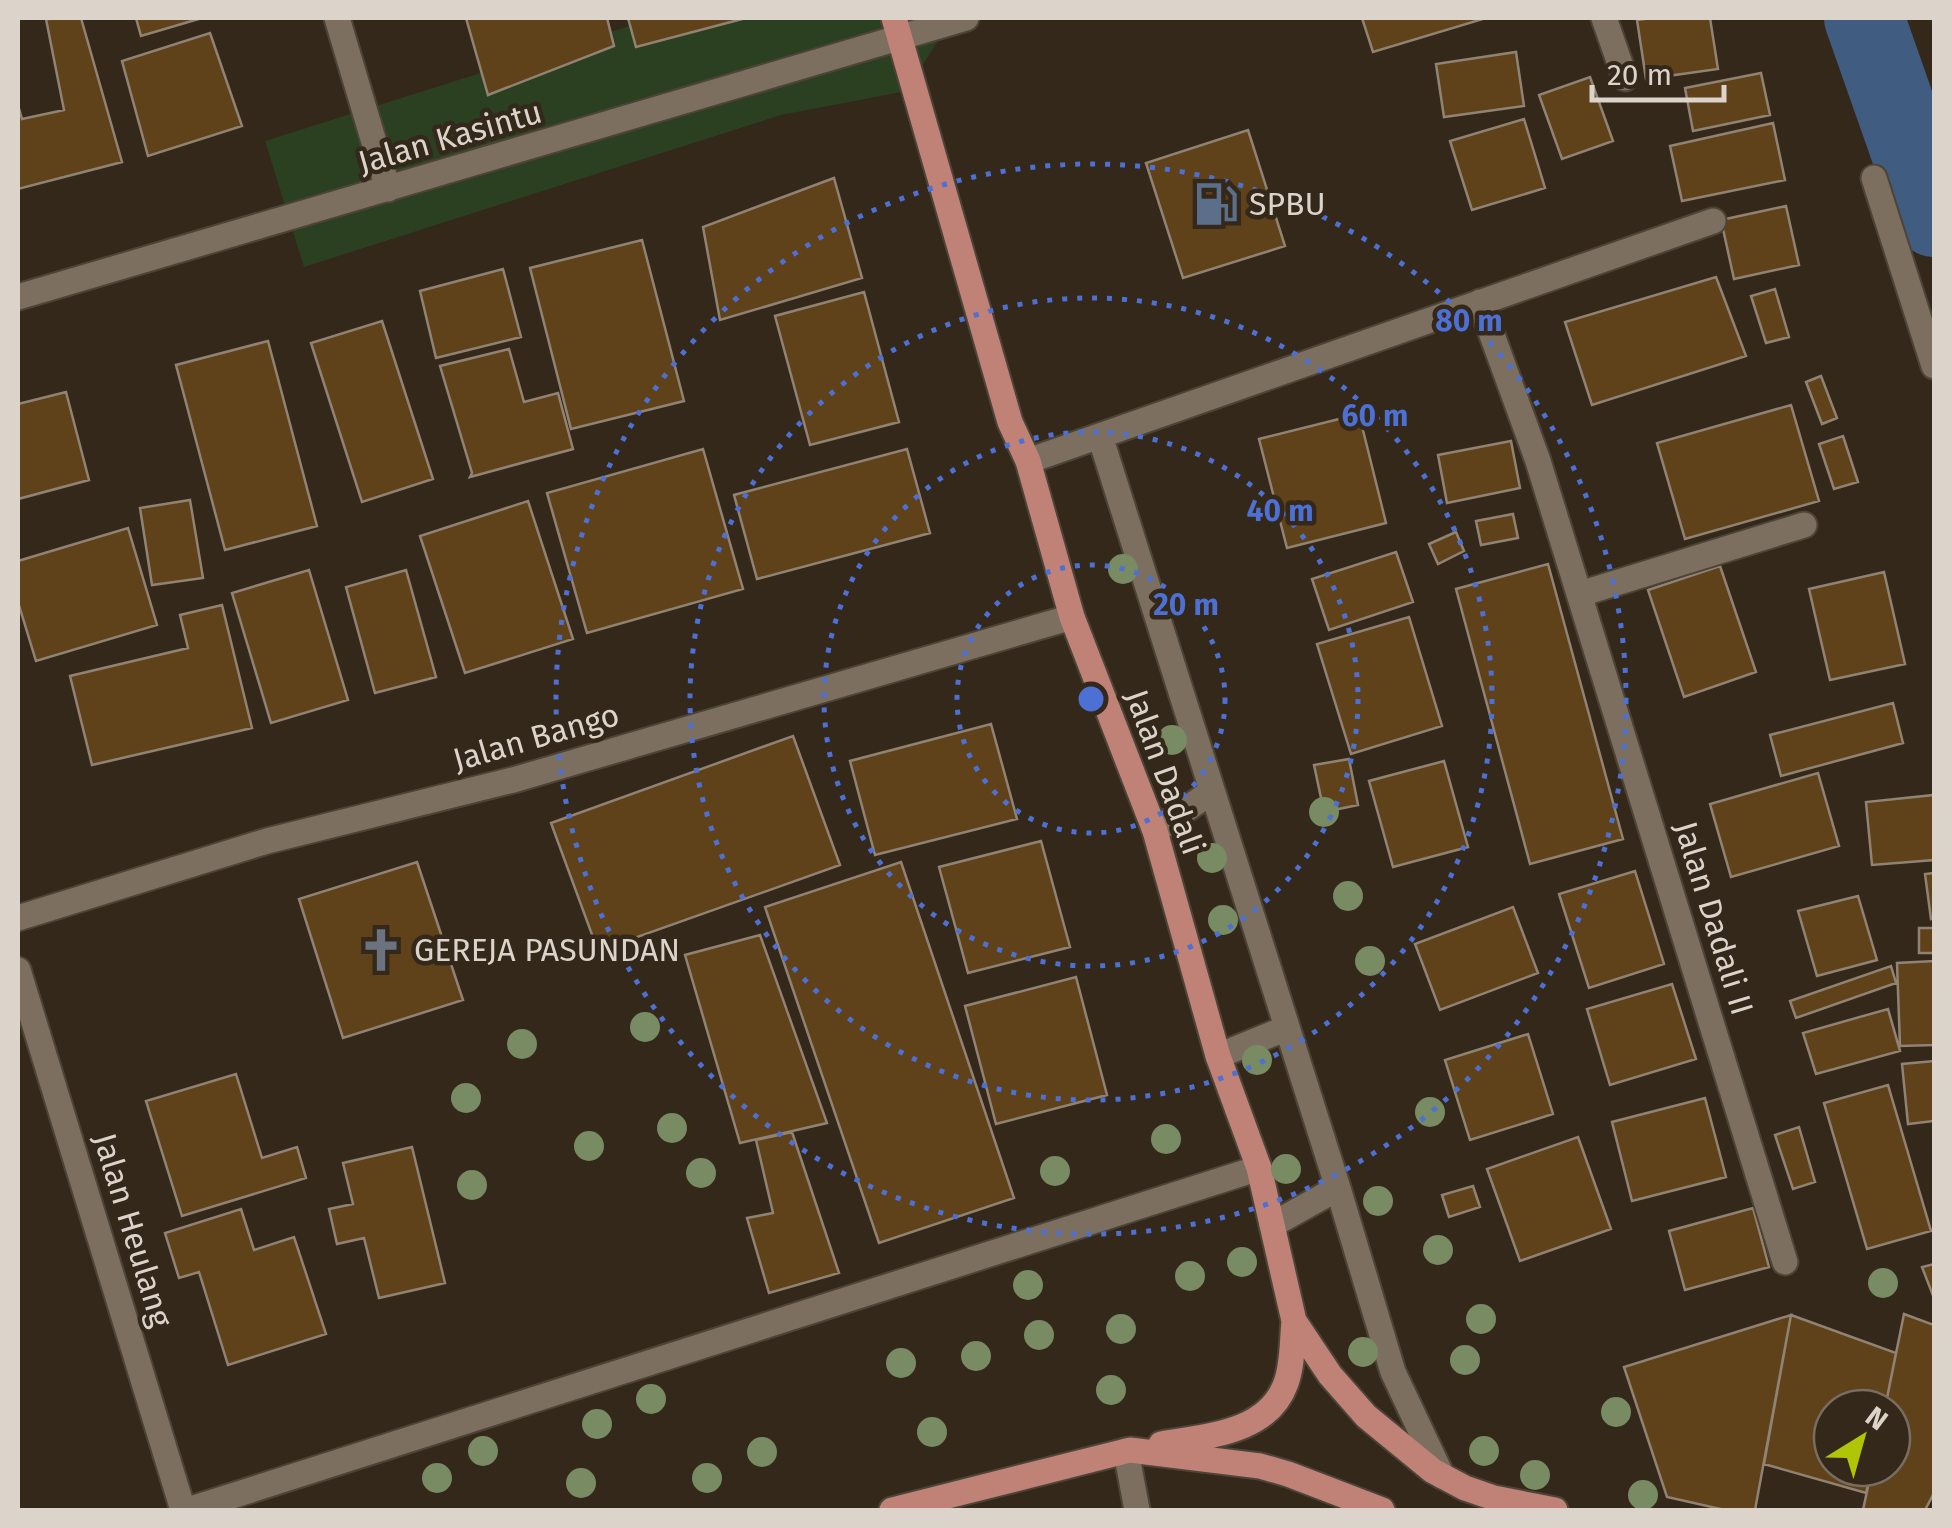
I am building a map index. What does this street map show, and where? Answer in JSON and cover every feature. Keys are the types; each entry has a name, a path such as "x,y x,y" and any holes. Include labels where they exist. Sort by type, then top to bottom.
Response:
{"main road":[{"name":"Jalan Dadali","path":"897,28 1010,422 1028,461 1072,617 1155,831 1218,1056 1259,1168 1294,1321 1330,1375 1366,1416 1398,1444 1454,1482"},
{"path":"892,1510 1128,1450 1240,1428 1276,1401 1287,1381 1294,1321"},
{"path":"1128,1450 1260,1466 1382,1510"},
{"path":"1454,1482 1554,1510"}],"street":[{"path":"337,18 388,189"},
{"name":"Jalan Kasintu","path":"18,298 388,189 897,28 966,18"},
{"path":"1604,18 1625,78"},
{"path":"1874,178 1934,366"},
{"path":"1028,461 1714,221"},
{"name":"Jalan Dadali II","path":"1480,302 1538,461 1785,1262"},
{"path":"1100,436 1393,1372 1454,1482"},
{"path":"1580,594 1804,525"},
{"name":"Jalan Bango","path":"18,918 267,841 513,780 1072,617"},
{"path":"1155,831 1210,792"},
{"name":"Jalan Heulang","path":"18,970 185,1510"},
{"path":"1218,1056 1287,1028"},
{"path":"185,1510 1259,1168"},
{"path":"1272,1224 1338,1188"},
{"path":"1128,1450 1136,1510"}],"green space":[{"path":"655,18 952,18 911,84 912,90 781,115 304,267 265,141"}],"building":[{"path":"81,18 122,162 18,189 18,105 22,119 64,110 46,19"},
{"path":"136,18 202,18 141,36"},
{"path":"466,18 607,18 614,46 488,95"},
{"path":"628,18 746,18 636,47"},
{"path":"1362,18 1482,18 1483,19 1373,52"},
{"path":"1710,18 1718,69 1646,79 1637,20"},
{"path":"210,33 242,126 148,156 122,61"},
{"path":"1516,52 1524,106 1444,117 1436,64"},
{"path":"1761,73 1770,115 1693,131 1685,88"},
{"path":"1590,77 1613,141 1562,159 1539,95"},
{"path":"1524,119 1545,188 1472,210 1450,141"},
{"path":"1773,123 1785,180 1682,201 1670,146"},
{"name":"SPBU","path":"1248,130 1285,246 1183,278 1146,163"},
{"path":"834,178 862,278 720,320 703,227"},
{"path":"1786,206 1799,265 1734,279 1721,220"},
{"path":"642,240 684,401 571,429 530,268"},
{"path":"503,269 521,337 436,358 420,291"},
{"path":"1716,277 1746,356 1592,405 1565,322"},
{"path":"1775,289 1789,337 1766,343 1751,296"},
{"path":"864,292 899,422 810,445 775,316"},
{"path":"382,321 433,479 362,502 311,343"},
{"path":"268,341 317,526 225,550 176,365"},
{"path":"509,349 524,402 558,393 573,449 470,477 440,366"},
{"path":"1821,376 1837,418 1822,424 1806,382"},
{"path":"66,392 89,480 18,499 18,404"},
{"path":"1791,405 1819,501 1685,539 1657,443"},
{"path":"1359,414 1386,523 1287,548 1259,439"},
{"path":"1843,436 1858,482 1834,489 1819,444"},
{"path":"1511,441 1520,488 1447,503 1438,455"},
{"path":"703,449 743,589 587,633 547,493"},
{"path":"907,449 930,533 757,579 734,495"},
{"path":"190,500 203,578 152,585 140,508"},
{"path":"528,501 573,639 465,673 420,536"},
{"path":"1513,514 1518,538 1481,545 1476,521"},
{"path":"128,528 157,625 36,661 18,602 18,561"},
{"path":"1456,532 1464,551 1438,564 1429,544"},
{"path":"1396,552 1413,602 1329,630 1312,579"},
{"path":"1548,564 1623,839 1530,864 1456,589"},
{"path":"1720,566 1756,672 1684,697 1648,590"},
{"path":"309,570 348,700 271,723 232,593"},
{"path":"406,570 436,677 375,693 346,587"},
{"path":"1884,572 1905,664 1830,680 1809,589"},
{"path":"222,605 252,728 92,765 70,676 188,648 180,615"},
{"path":"1409,617 1442,726 1351,754 1317,644"},
{"path":"1893,703 1903,743 1781,776 1770,735"},
{"path":"991,724 1017,819 875,855 850,761"},
{"path":"793,736 840,865 598,951 551,823"},
{"path":"1349,759 1358,805 1324,812 1314,765"},
{"path":"1444,761 1468,847 1393,867 1369,781"},
{"path":"1818,773 1839,846 1731,877 1710,804"},
{"path":"1934,795 1934,860 1872,865 1866,802"},
{"path":"1041,841 1070,947 968,973 939,867"},
{"name":"GEREJA PASUNDAN","path":"417,862 463,1000 343,1038 299,899"},
{"path":"901,862 1014,1198 879,1243 765,907"},
{"path":"1635,871 1664,964 1589,988 1559,894"},
{"path":"1934,873 1934,918 1931,919 1925,874"},
{"path":"1858,896 1877,960 1817,976 1798,911"},
{"path":"1513,907 1538,973 1440,1010 1415,944"},
{"path":"1919,928 1934,928 1934,953 1919,953"},
{"path":"760,935 827,1123 740,1143 685,955"},
{"path":"1934,961 1934,1045 1900,1046 1897,963"},
{"path":"1891,966 1896,983 1796,1018 1790,1001"},
{"path":"1076,977 1107,1095 996,1124 965,1006"},
{"path":"1672,984 1696,1059 1610,1085 1587,1009"},
{"path":"1888,1009 1900,1051 1816,1074 1803,1033"},
{"path":"1528,1034 1553,1114 1470,1140 1445,1060"},
{"path":"1934,1061 1934,1121 1908,1124 1902,1064"},
{"path":"236,1074 262,1158 297,1147 306,1178 182,1216 146,1101"},
{"path":"1888,1085 1931,1231 1867,1249 1824,1103"},
{"path":"1705,1098 1726,1177 1632,1201 1612,1122"},
{"path":"1799,1127 1815,1182 1793,1189 1775,1135"},
{"path":"792,1132 839,1273 769,1293 747,1218 773,1213 756,1140"},
{"path":"1578,1137 1611,1229 1520,1261 1487,1169"},
{"path":"412,1147 445,1283 379,1298 364,1238 337,1244 329,1209 353,1204 343,1163"},
{"path":"1473,1186 1480,1207 1449,1217 1442,1195"},
{"path":"1753,1208 1769,1267 1685,1290 1669,1231"},
{"path":"241,1209 254,1250 294,1237 326,1334 228,1365 199,1272 179,1278 165,1233"},
{"path":"1934,1264 1934,1298 1922,1267"},
{"path":"1904,1314 1934,1325 1934,1493 1925,1510 1863,1510 1868,1488 1912,1488 1912,1388 1889,1388"},
{"path":"1791,1315 1896,1353 1889,1388 1812,1388 1812,1478 1764,1464"},
{"path":"1791,1315 1755,1510 1725,1510 1667,1497 1624,1367"}],"waterway":[{"path":"1864,18 1934,217"}],"place":[{"name":"SPBU","path":"1216,204"},
{"name":"GEREJA PASUNDAN","path":"381,950"}]}
